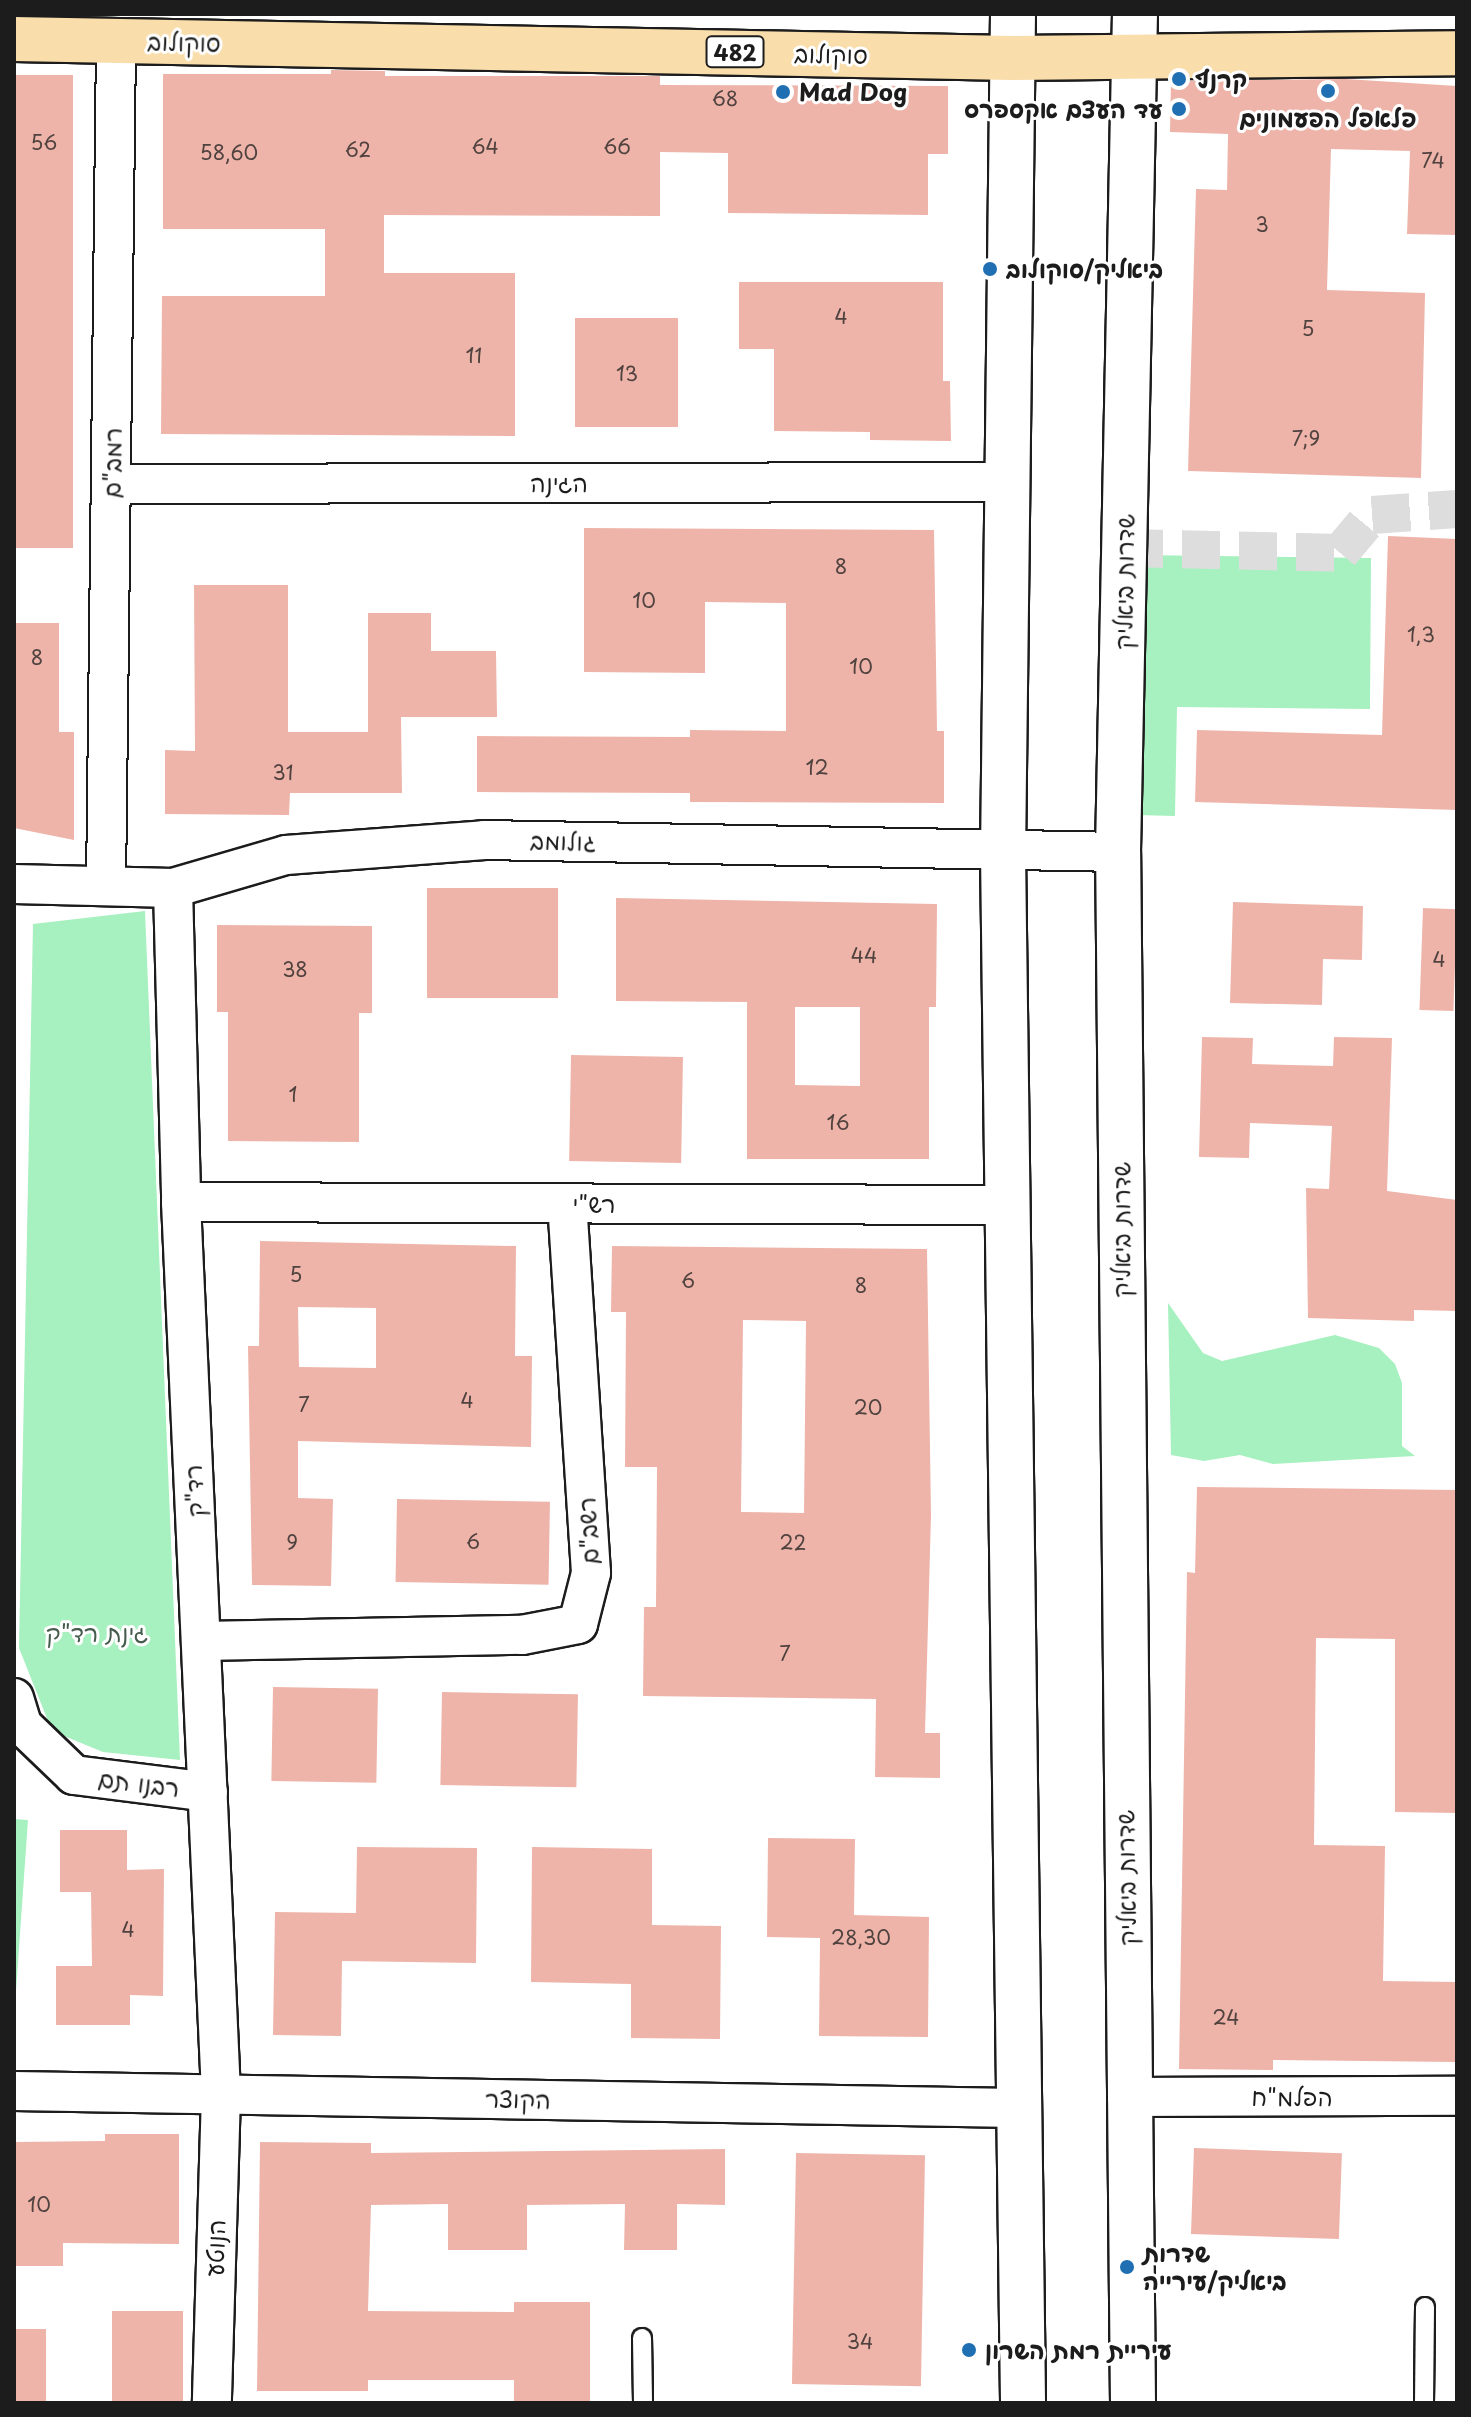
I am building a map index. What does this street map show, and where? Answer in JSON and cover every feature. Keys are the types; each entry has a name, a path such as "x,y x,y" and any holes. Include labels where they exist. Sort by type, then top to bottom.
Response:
{"main road":[{"name":"סוקולוב","path":"14,39 1012,58 1457,53"}],"street":[{"path":"1013,14 1005,482 1003,852 1023,2403"},
{"name":"שדרות ביאליק","path":"1133,2403 1127,2097 1118,852 1135,14"},
{"name":"רמב\"ם","path":"106,886 116,41"},
{"name":"הגינה","path":"112,484 1005,482"},
{"name":"גולומב","path":"14,884 173,888 286,855 381,844 484,840 1118,852"},
{"name":"רד\"ק","path":"173,888 181,1202 221,2094"},
{"name":"רש\"י","path":"181,1202 1008,1205"},
{"name":"רשב\"ם","path":"202,1641 522,1635 578,1624 591,1573 567,1204"},
{"name":"רבנו תם","path":"14,1698 22,1725 74,1775 208,1792"},
{"name":"הקוצר","path":"14,2091 1021,2108"},
{"name":"הנוטע","path":"212,2403 221,2094"},
{"name":"הפלמ\"ח","path":"1127,2097 1457,2096"}],"lane":[{"path":"1424,2403 1425,2307"},
{"path":"642,2338 643,2403"}],"green space":[{"path":"1138,555 1371,558 1370,709 1177,707 1175,816 1136,815"},
{"name":"גינת רד\"ק","path":"145,911 180,1760 103,1752 52,1731 19,1648 33,924"},
{"path":"1168,1303 1203,1353 1222,1361 1335,1335 1379,1348 1395,1364 1402,1383 1402,1446 1415,1456 1273,1464 1240,1455 1204,1461 1171,1455"},
{"path":"14,1819 28,1820 14,2020"}],"building":[{"path":"331,70 385,71 385,76 660,76 660,85 948,86 948,154 928,154 928,215 728,213 728,153 660,152 660,216 384,215 384,273 515,273 515,436 161,434 162,296 325,296 325,229 163,229 163,74 331,74"},
{"path":"14,75 73,75 73,548 14,548"},
{"path":"1346,79 1457,86 1457,235 1407,234 1410,151 1331,149 1327,290 1425,293 1421,478 1188,471 1196,189 1227,190 1228,134 1170,132 1171,81"},
{"path":"739,282 943,282 943,381 950,381 951,441 870,440 870,432 774,431 774,349 739,349"},
{"path":"575,318 678,318 678,427 575,427"},
{"path":"584,528 934,530 937,731 944,731 944,803 690,802 690,793 477,792 477,736 690,737 690,730 786,731 786,603 705,602 705,673 584,672"},
{"path":"1388,536 1457,539 1457,810 1195,802 1197,730 1382,735"},
{"path":"194,585 288,585 288,732 368,732 368,613 431,613 431,651 496,651 497,717 401,717 402,793 290,793 289,815 165,814 165,750 195,751"},
{"path":"14,623 59,623 59,732 74,732 74,840 14,828"},
{"path":"427,888 558,888 558,998 427,998"},
{"path":"616,898 937,904 936,1007 929,1007 929,1159 747,1159 747,1002 616,1001","holes":["795,1007 860,1007 860,1086 795,1085"]},
{"path":"1233,902 1363,906 1362,960 1323,959 1322,1005 1230,1003"},
{"path":"1423,908 1457,909 1453,1011 1419,1010"},
{"path":"217,925 372,926 372,1013 359,1013 359,1142 228,1141 228,1012 217,1012"},
{"path":"1202,1037 1253,1038 1252,1064 1333,1066 1334,1037 1392,1038 1387,1191 1457,1200 1457,1311 1414,1310 1414,1321 1308,1318 1306,1188 1329,1189 1332,1126 1250,1123 1249,1158 1199,1157"},
{"path":"571,1055 683,1057 681,1163 569,1161"},
{"path":"260,1241 516,1246 515,1356 532,1356 531,1447 298,1441 298,1498 333,1499 331,1586 252,1585 248,1346 259,1346","holes":["298,1307 376,1308 376,1368 299,1367"]},
{"path":"612,1246 927,1249 931,1515 925,1733 940,1733 940,1778 875,1777 876,1699 643,1696 644,1607 656,1607 657,1467 625,1467 626,1312 611,1312","holes":["743,1320 806,1321 804,1513 741,1512"]},
{"path":"1197,1487 1457,1490 1457,1813 1395,1812 1395,1639 1316,1638 1314,1845 1385,1846 1383,1981 1457,1982 1457,2062 1273,2060 1273,2070 1179,2069 1187,1572 1195,1573"},
{"path":"397,1499 550,1502 549,1585 396,1582"},
{"path":"273,1687 378,1689 376,1783 271,1781"},
{"path":"442,1692 578,1694 576,1787 440,1785"},
{"path":"60,1830 127,1830 127,1870 164,1869 163,1996 130,1995 130,2025 56,2025 56,1966 92,1966 91,1892 60,1892"},
{"path":"768,1838 855,1839 854,1915 929,1917 928,2037 819,2036 820,1938 767,1937"},
{"path":"357,1847 477,1848 476,1963 342,1961 341,2036 273,2035 275,1912 356,1913"},
{"path":"532,1847 652,1849 652,1925 721,1926 720,2039 631,2038 631,1984 531,1982"},
{"path":"105,2134 179,2134 179,2244 63,2243 63,2266 14,2266 14,2142 105,2141"},
{"path":"260,2142 371,2143 371,2153 725,2149 725,2205 677,2204 677,2250 624,2250 625,2204 527,2205 527,2250 448,2250 448,2204 371,2205 368,2311 514,2312 514,2302 590,2302 590,2401 514,2401 514,2380 368,2380 368,2391 257,2391"},
{"path":"1194,2148 1342,2153 1339,2239 1191,2234"},
{"path":"796,2153 925,2155 921,2386 792,2384"},
{"path":"112,2311 183,2311 183,2403 112,2403"},
{"path":"14,2329 46,2329 46,2403 14,2403"}],"tunnel":[{"path":"1125,548 1340,553 1372,515 1457,509"}],"place":[{"name":"קרנף","path":"1179,79"},
{"name":"פלאפל הפעמונים","path":"1328,91"},
{"name":"Mad Dog","path":"783,92"},
{"name":"עד העצם אקספרס","path":"1179,109"},
{"name":"ביאליק/סוקולוב","path":"990,269"},
{"name":"שדרות ביאליק/עירייה","path":"1127,2267"},
{"name":"עיריית רמת השרון","path":"969,2350"}]}
